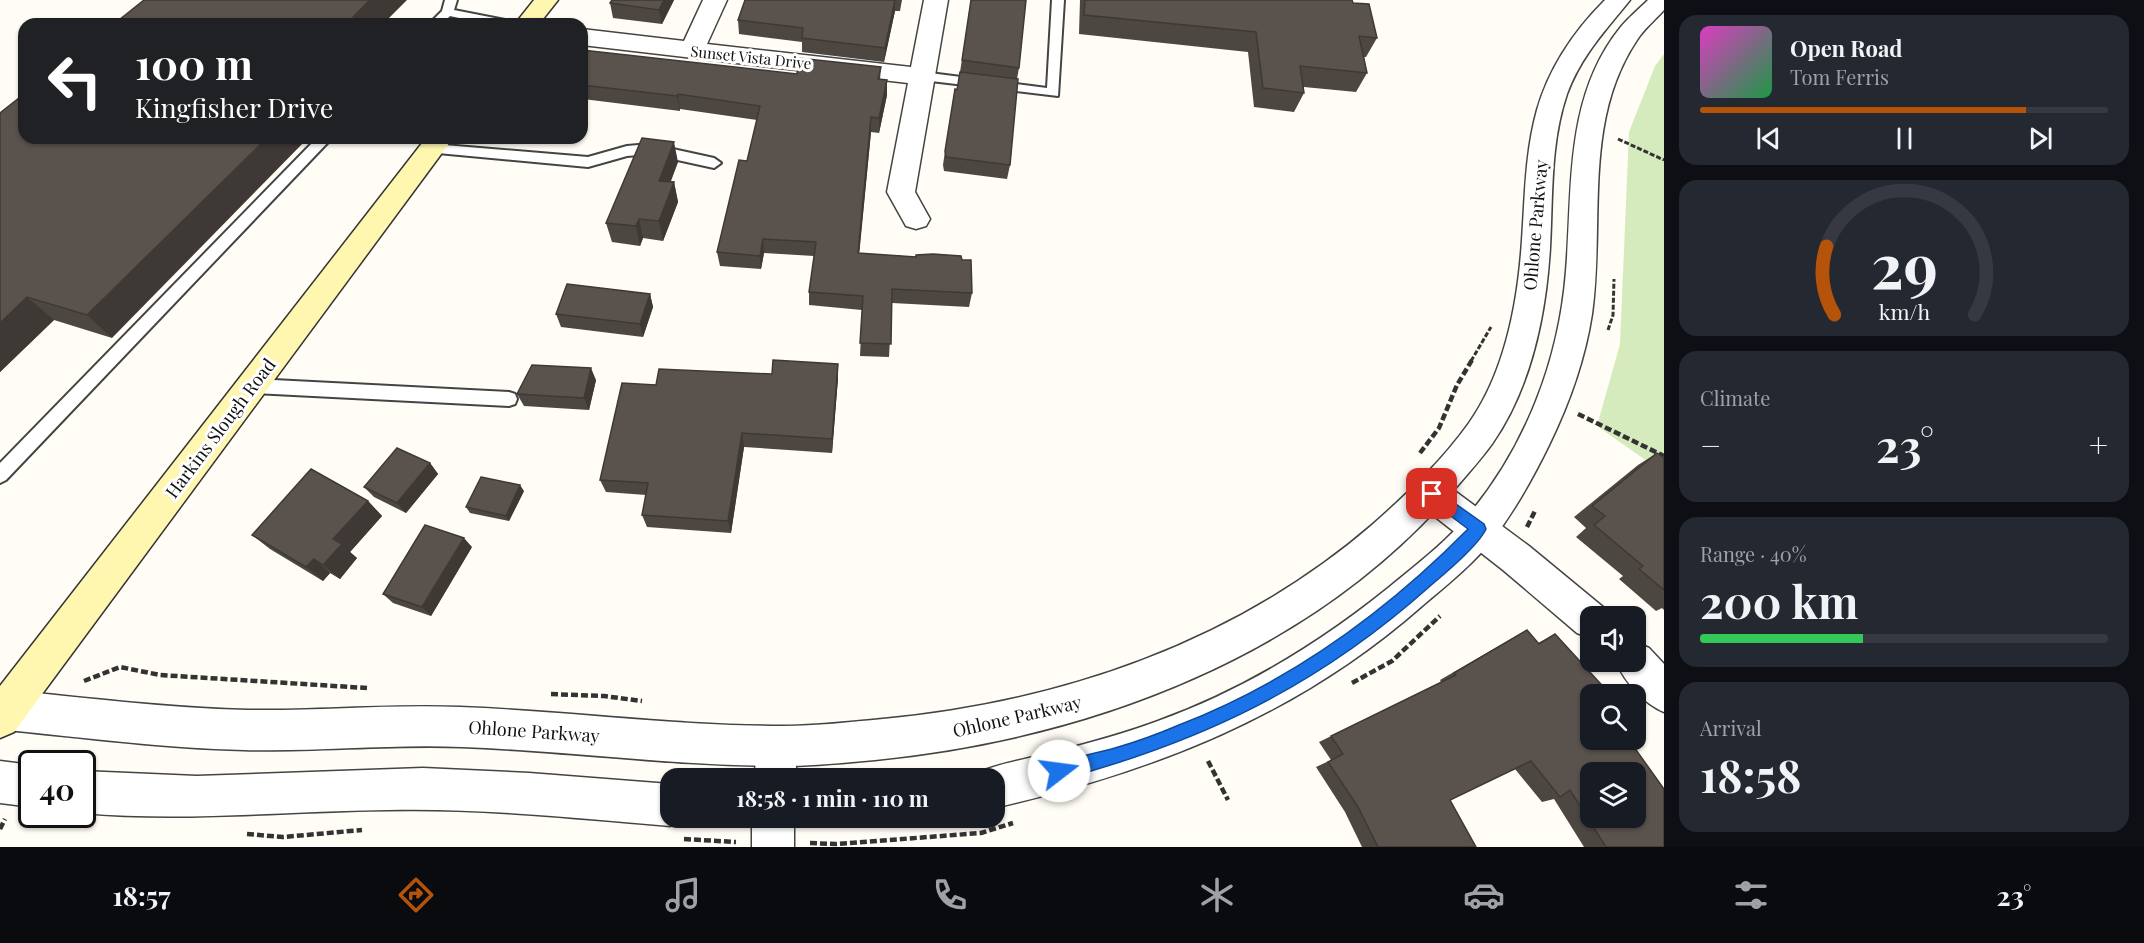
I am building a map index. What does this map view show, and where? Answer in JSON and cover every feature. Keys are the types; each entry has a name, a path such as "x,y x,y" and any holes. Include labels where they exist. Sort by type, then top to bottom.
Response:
{"main road":[{"path":"532,18 546,0"},
{"name":"Harkins Slough Road","path":"2,712 435,144"}],"street":[{"path":"692,51 715,0"},
{"path":"916,219 901,192 936,0"},
{"name":"Ohlone Parkway","path":"2,712 206,728 283,730 354,726 466,727 776,763 874,741 978,728 1041,713 1120,690 1186,664 1269,621 1381,542 1432,494 1479,436 1498,407 1510,378 1528,300 1535,252 1540,163 1550,108 1564,70 1581,42 1618,0"},
{"path":"1005,784 1115,756 1181,733 1240,707 1293,679 1341,648 1397,606 1479,529 1511,482 1535,440 1572,411 1566,357 1576,315 1581,266 1583,170 1591,114 1610,63 1623,41 1634,26 1661,0"},
{"name":"Sunset Vista Drive","path":"588,38 922,76"},
{"path":"1432,494 1508,552 1580,612"},
{"path":"1645,672 1664,692"},
{"path":"0,782 18,784"},
{"path":"96,803 131,798 390,789 461,791 660,820"}],"lane":[{"name":"Sunset Vista Drive","path":"922,76 1053,93 1058,0"},
{"path":"440,18 449,6 486,18"},
{"path":"0,475 319,144"},
{"path":"444,144 588,162 627,151 650,149 714,163"},
{"path":"252,386 509,399"}],"path":[{"path":"1611,147 1612,136 1664,160"},
{"path":"1605,340 1613,315 1614,271"},
{"path":"1414,459 1439,428 1457,385 1495,317"},
{"path":"1572,411 1664,456"},
{"path":"1508,552 1528,527 1537,507"},
{"path":"1351,684 1392,661 1448,609"},
{"path":"78,682 120,667 160,675 375,689"},
{"path":"549,694 604,696 647,702"},
{"path":"1197,765 1218,755"},
{"path":"1208,761 1228,800"},
{"path":"719,828 836,844 981,833 1015,822"},
{"path":"235,833 282,837 372,829"}],"green space":[{"path":"1664,54 1664,473 1597,426 1620,344 1629,132 1655,66"}],"building":[{"path":"144,0 370,0 353,17 355,18 122,18"},
{"path":"612,0 664,0 659,10 610,3"},
{"path":"745,0 895,0 885,48 802,38 803,28 738,20"},
{"path":"971,0 1026,0 1019,68 962,60"},
{"path":"1085,0 1352,0 1353,3 1369,4 1377,38 1359,36 1367,73 1300,66 1304,93 1263,88 1256,32 1084,15"},
{"path":"588,51 797,74 799,58 881,67 878,79 887,80 879,118 871,117 858,253 916,257 916,255 933,254 961,256 962,260 971,260 972,293 892,289 891,344 860,343 863,296 809,292 816,242 763,239 760,256 717,252 739,160 747,161 760,106 678,94 677,96 588,86"},
{"path":"960,72 1018,79 1010,165 946,157 955,89 957,90"},
{"path":"18,99 18,144 261,144 87,315 27,297 0,323 0,113"},
{"path":"642,138 674,142 659,181 674,182 659,221 639,219 636,226 606,223"},
{"path":"567,284 650,294 640,324 556,314"},
{"path":"773,360 838,364 832,439 742,433 728,521 642,515 648,483 600,480 622,383 656,385 659,369 772,374"},
{"path":"532,365 591,368 584,398 517,394"},
{"path":"397,448 430,463 397,503 364,487"},
{"path":"1657,453 1664,458 1664,590 1639,569 1643,566 1594,525 1605,516 1592,506"},
{"path":"311,469 368,501 333,539 342,544 323,565 314,559 306,567 252,535"},
{"path":"481,477 520,485 506,516 466,507"},
{"path":"425,525 464,538 422,607 383,594"},
{"path":"1527,630 1539,644 1555,634 1580,661 1580,672 1590,672 1601,684 1580,684 1580,750 1636,750 1645,762 1580,762 1580,806 1570,790 1560,797 1531,761 1450,800 1476,847 1378,847 1358,807 1328,762 1343,754 1331,736 1456,675 1454,673"},
{"path":"1646,764 1664,789 1664,847 1606,847 1594,828 1646,828"}],"route":[{"path":"1059,771 1115,756 1181,733 1240,707 1293,679 1341,648 1397,606 1479,529 1432,494"}]}
